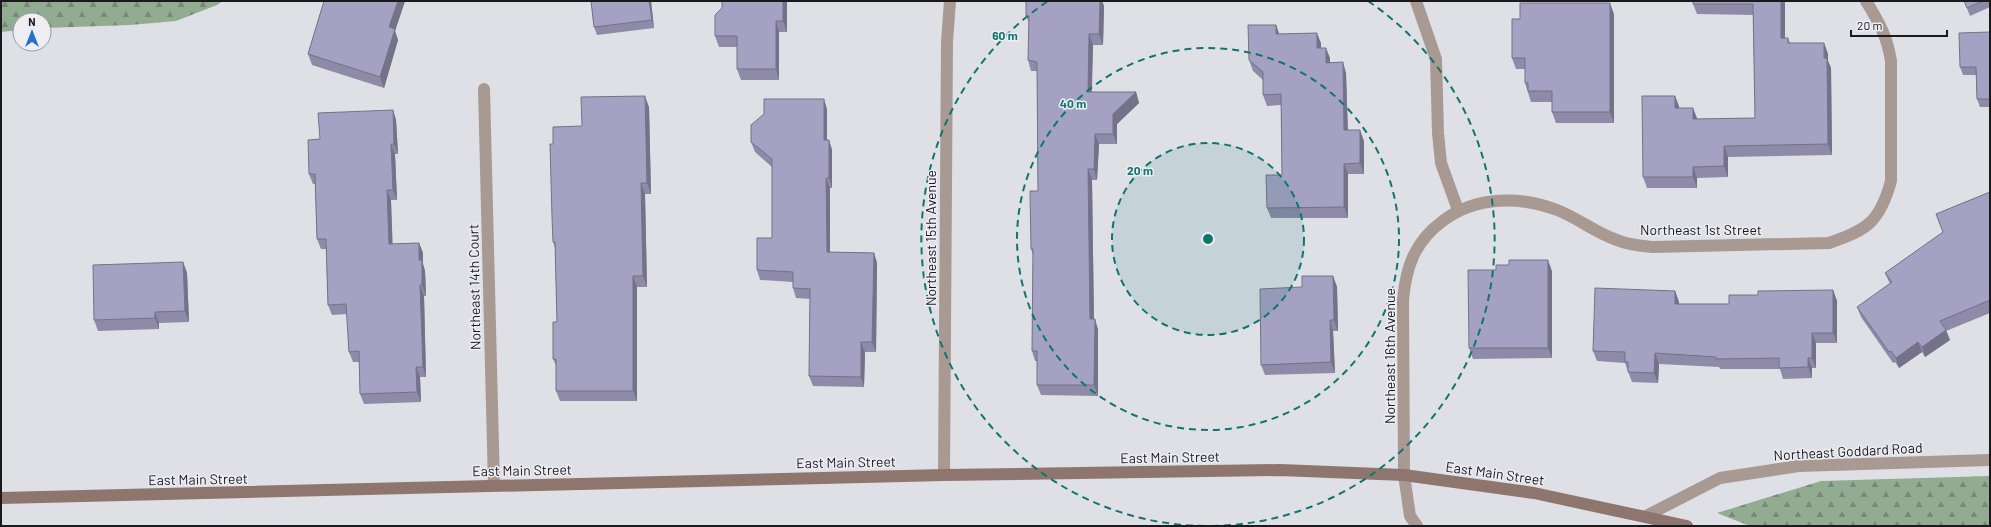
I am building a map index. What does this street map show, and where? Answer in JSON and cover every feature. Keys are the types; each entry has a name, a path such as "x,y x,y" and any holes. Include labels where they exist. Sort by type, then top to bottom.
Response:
{"main road":[{"name":"East Main Street","path":"1,498 944,475 1280,470 1404,475 1534,493 1687,526"}],"street":[{"name":"Northeast 15th Avenue","path":"944,475 947,42 950,1"},
{"path":"1416,1 1436,59 1438,133 1441,163 1458,210"},
{"name":"Northeast 1st Street","path":"1458,210 1490,201 1530,201 1558,210 1617,240 1634,245 1653,247 1830,243 1854,235 1866,228 1875,218 1886,200 1891,181 1891,60 1888,42 1882,26 1866,1"},
{"name":"Northeast 14th Court","path":"484,89 494,485"},
{"name":"Northeast 16th Avenue","path":"1417,526 1410,516 1404,475 1403,300 1405,275 1415,251 1431,230 1458,210"},
{"name":"Northeast Goddard Road","path":"1646,516 1720,478 1799,466 1990,460"}],"green space":[{"path":"1,1 223,1 217,5 176,21 130,25 52,28 52,12 12,12 12,31 1,32"},
{"path":"1990,476 1990,526 1750,526 1717,513 1821,481"}],"building":[{"path":"324,1 398,1 389,27 395,29 380,77 308,54"},
{"path":"591,1 649,1 652,20 594,27"},
{"path":"722,1 783,1 783,21 776,21 776,69 737,69 737,36 715,36 715,15 722,8"},
{"path":"1026,1 1100,1 1099,34 1089,34 1088,92 1136,92 1113,114 1113,134 1095,134 1094,169 1088,169 1090,319 1095,319 1094,385 1037,385 1037,351 1032,351 1033,249 1031,249 1030,191 1038,191 1037,62 1028,60 1029,16 1026,16"},
{"path":"1693,1 1781,1 1781,38 1788,38 1788,43 1824,43 1824,58 1827,58 1828,144 1724,146 1724,166 1693,167 1693,177 1643,177 1642,96 1675,96 1675,108 1693,108 1693,119 1755,118 1753,4 1693,4"},
{"path":"1964,1 1983,1 1967,8"},
{"path":"1520,3 1610,3 1610,112 1552,112 1552,91 1528,91 1528,83 1525,83 1525,58 1512,58 1512,19 1520,19"},
{"path":"1248,25 1276,25 1276,34 1317,33 1317,48 1326,48 1326,63 1343,62 1344,130 1360,130 1360,163 1344,164 1344,207 1267,208 1266,175 1282,175 1281,94 1263,95 1263,72 1249,60"},
{"path":"1990,32 1990,99 1977,99 1976,67 1960,67 1959,33"},
{"path":"645,96 647,183 641,183 643,276 633,276 633,391 556,391 556,359 553,359 553,322 557,322 550,144 553,144 553,127 582,126 581,97"},
{"path":"764,99 824,99 824,140 829,140 829,178 826,178 827,252 874,253 872,342 861,342 861,377 809,376 810,289 793,288 793,272 757,270 757,238 772,238 772,159 751,142 751,125 764,114"},
{"path":"393,110 394,144 391,144 393,190 387,190 389,244 419,243 419,260 422,260 422,285 420,285 423,367 416,367 417,392 360,394 359,351 349,352 346,304 328,305 326,239 317,239 315,174 309,174 308,140 320,139 318,113"},
{"path":"1990,192 1990,300 1940,321 1946,330 1922,347 1918,342 1896,358 1891,351 1889,352 1857,307 1892,282 1885,273 1943,232 1936,214"},
{"path":"1509,260 1548,260 1548,348 1469,348 1468,270 1496,270 1496,265 1509,265"},
{"path":"183,262 185,311 155,312 155,318 94,320 93,265"},
{"path":"1302,276 1333,276 1334,320 1330,320 1331,362 1261,365 1260,289 1302,287"},
{"path":"1595,288 1675,291 1675,304 1729,304 1729,295 1758,295 1758,291 1833,290 1833,333 1812,333 1812,358 1808,358 1808,367 1779,368 1779,358 1716,359 1716,357 1655,353 1654,373 1628,372 1628,362 1625,362 1625,352 1593,351"}]}
